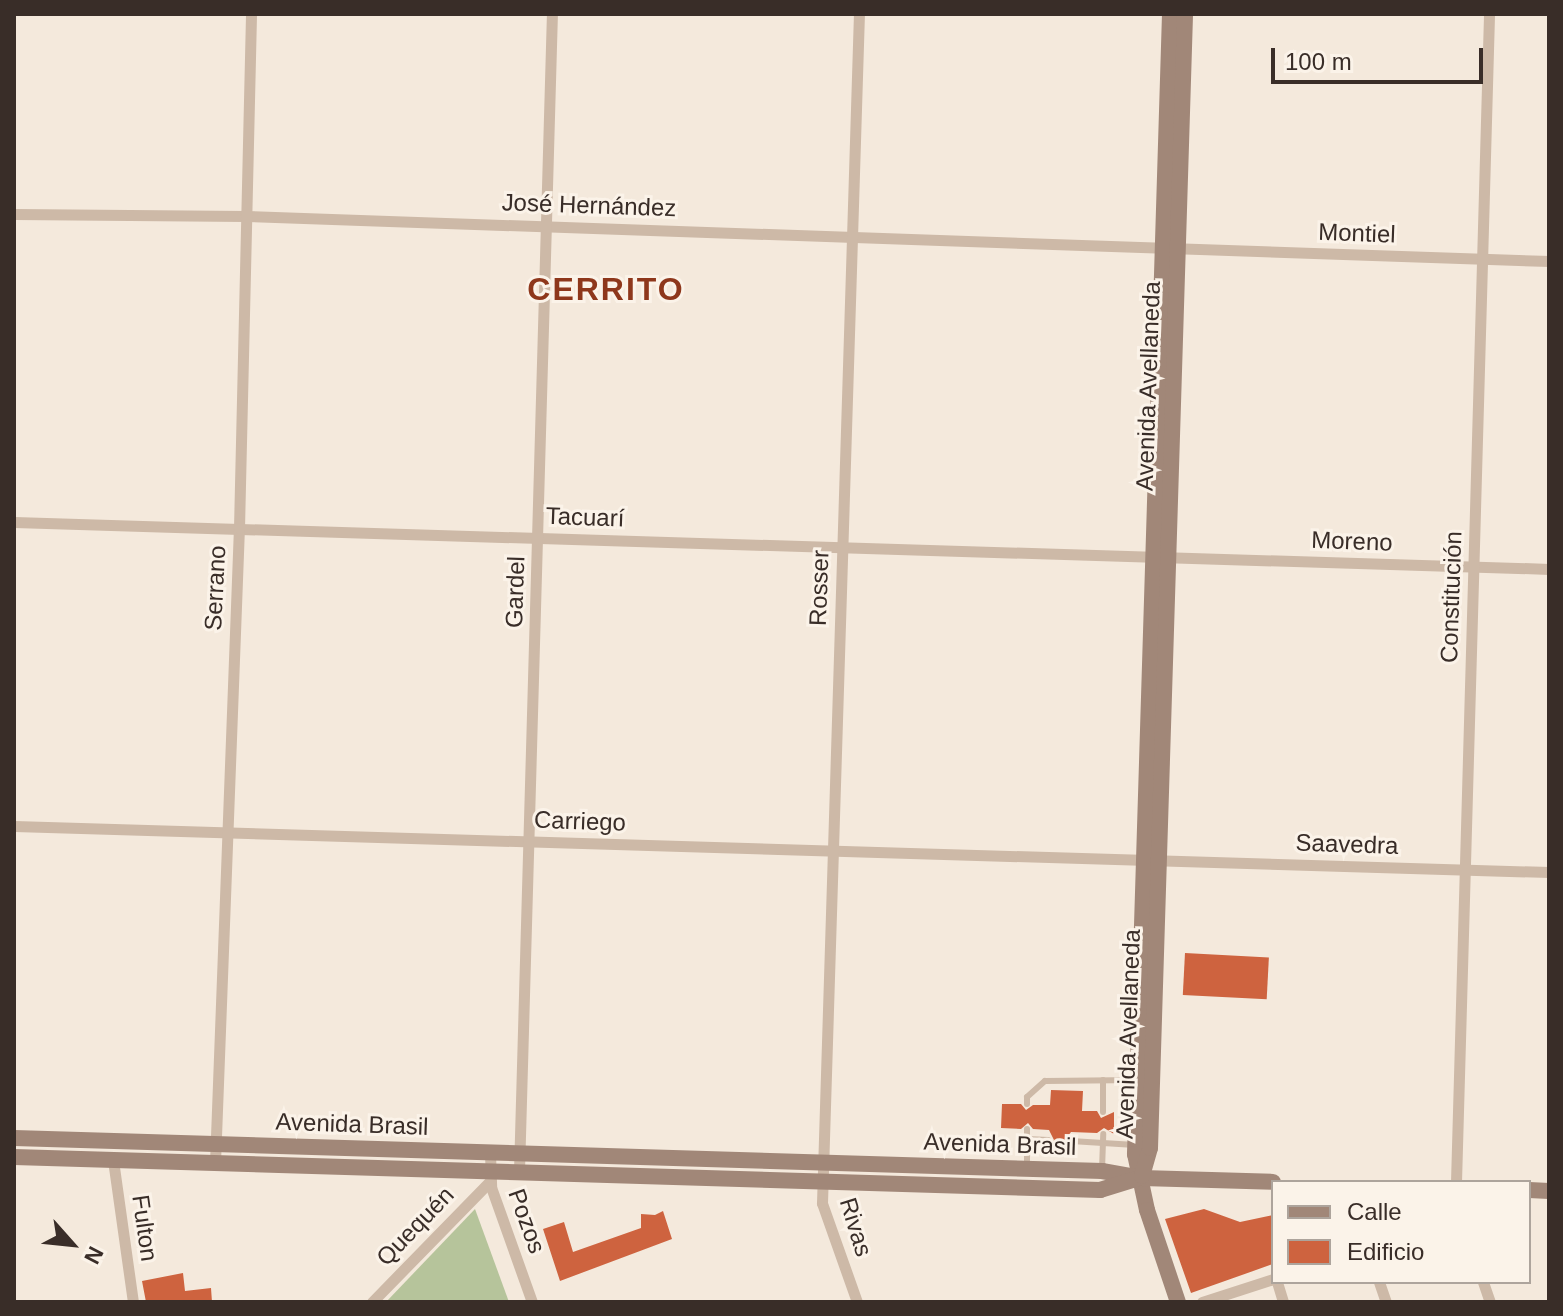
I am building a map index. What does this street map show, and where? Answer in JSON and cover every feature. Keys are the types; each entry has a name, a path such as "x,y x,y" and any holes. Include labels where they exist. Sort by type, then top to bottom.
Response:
{"main road":[{"name":"Avenida Avellaneda","path":"1142,1178 1150,1148 1151,860 1170,249 1170,14"},
{"name":"Avenida Avellaneda","path":"1170,249 1185,14"},
{"name":"Avenida Avellaneda","path":"1142,1178 1135,1145 1151,860"},
{"name":"Avenida Brasil","path":"14,1138 1102,1171 1142,1178"},
{"name":"Avenida Brasil","path":"14,1157 490,1176 519,1171 1100,1190 1142,1178"},
{"path":"1178,1302 1147,1210 1142,1178 1271,1182"}],"street":[{"name":"Serrano","path":"215,1163 239,528 251,14"},
{"name":"Gardel","path":"519,1171 552,14"},
{"name":"Rosser","path":"824,1163 859,14"},
{"name":"Constitución","path":"1456,1180 1489,14"},
{"name":"José Hernández","path":"14,214 245,216 852,235 1170,249"},
{"name":"Montiel","path":"1170,249 1549,261"},
{"name":"Tacuarí","path":"14,522 1161,558"},
{"name":"Moreno","path":"1161,558 1549,569"},
{"name":"Carriego","path":"14,826 1151,860"},
{"name":"Saavedra","path":"1151,860 1549,872"},
{"name":"Pozos","path":"490,1153 490,1176 532,1302"},
{"name":"Fulton","path":"113,1160 133,1302"},
{"name":"Rivas","path":"824,1163 823,1209 857,1302"},
{"name":"Quequén","path":"372,1302 490,1176"},
{"path":"1202,1302 1271,1281"}],"lane":[{"path":"1103,1080 1103,1112"},
{"path":"1027,1104 1027,1097 1045,1081 1137,1080"},
{"path":"1027,1129 1027,1169"},
{"path":"1102,1171 1103,1134"},
{"path":"1027,1139 1048,1140"},
{"path":"1071,1141 1135,1145"}],"green space":[{"path":"475,1209 509,1302 386,1302"}],"building":[{"path":"1185,953 1269,957 1267,999 1183,995"},
{"path":"1051,1090 1083,1091 1082,1111 1097,1111 1101,1118 1114,1112 1114,1134 1104,1128 1097,1133 1071,1132 1065,1140 1068,1146 1051,1145 1054,1140 1049,1130 1033,1129 1028,1123 1021,1129 1001,1128 1002,1104 1021,1104 1026,1110 1033,1105 1050,1105"},
{"path":"1204,1209 1240,1222 1271,1215 1271,1265 1191,1293 1165,1219"},
{"path":"663,1211 672,1239 560,1281 543,1229 564,1222 573,1252 641,1228 641,1214 655,1215"},
{"path":"183,1273 185,1291 211,1288 212,1302 146,1302 142,1281"}],"district":[{"name":"CERRITO","path":"606,289"}]}
